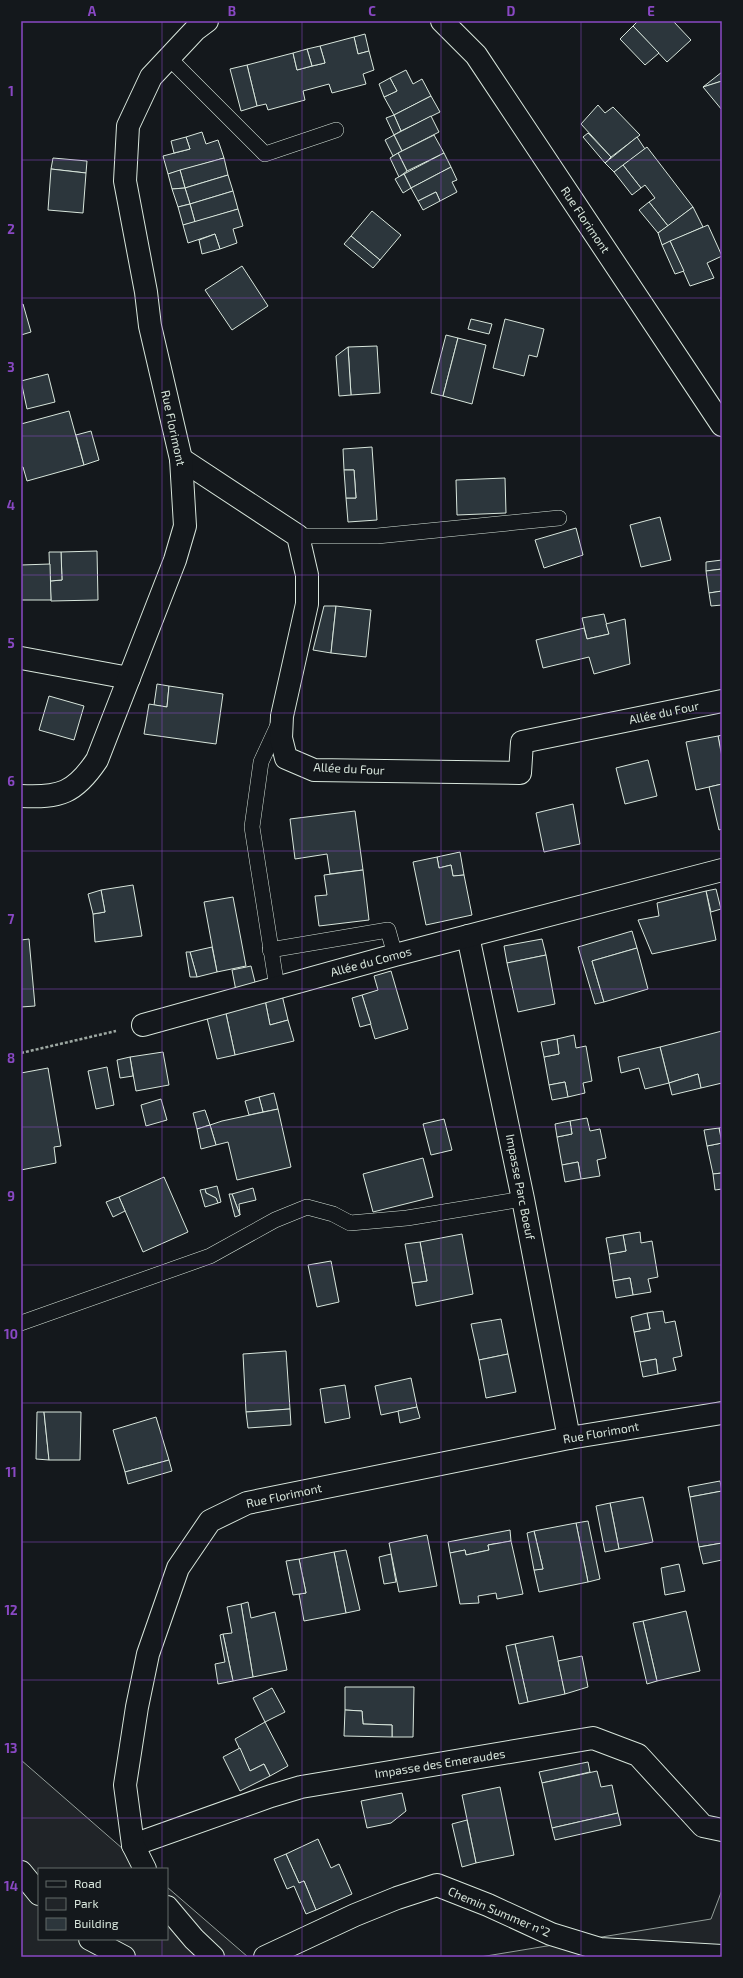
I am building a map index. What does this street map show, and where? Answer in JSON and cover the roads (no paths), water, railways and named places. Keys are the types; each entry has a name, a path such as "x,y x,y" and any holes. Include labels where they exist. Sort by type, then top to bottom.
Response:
{"street":[{"name":"Rue Florimont","path":"21,796 62,794 85,778 97,760 175,560 185,526 181,459 150,326 146,292 125,181 128,126 151,77 194,30 207,21"},
{"name":"Rue Florimont","path":"442,21 476,56 722,425"},
{"path":"181,459 298,536"},
{"name":"Allée du Four","path":"298,536 307,575 308,604 282,716 280,738 286,758 314,770 520,773 522,742 722,701"},
{"path":"21,658 129,678"},
{"name":"Allée du Comos","path":"143,1025 395,955 722,870"},
{"name":"Impasse Parc Boeuf","path":"468,936 523,1199 569,1438"},
{"name":"Rue Florimont","path":"144,1868 133,1845 125,1785 137,1707 148,1654 178,1568 210,1521 247,1503 569,1438 722,1413"},
{"name":"Impasse des Emeraudes","path":"133,1845 271,1796 301,1787 593,1738 638,1755 703,1826 722,1830"},
{"path":"21,1872 38,1893"},
{"name":"Chemin Summer n°2","path":"265,1957 355,1914 437,1885 488,1905 551,1934 600,1949 722,1956"},
{"path":"168,1909 194,1940 213,1957"},
{"path":"91,1940 96,1944 124,1957"}],"lane":[{"path":"169,58 265,154 336,130"},
{"path":"298,536 377,536 559,518"},
{"path":"277,988 252,827 261,762 282,716"},
{"path":"270,950 388,930 395,955"},
{"path":"21,1323 210,1256 275,1220 307,1207 333,1214 350,1223 407,1218 523,1199"}]}
